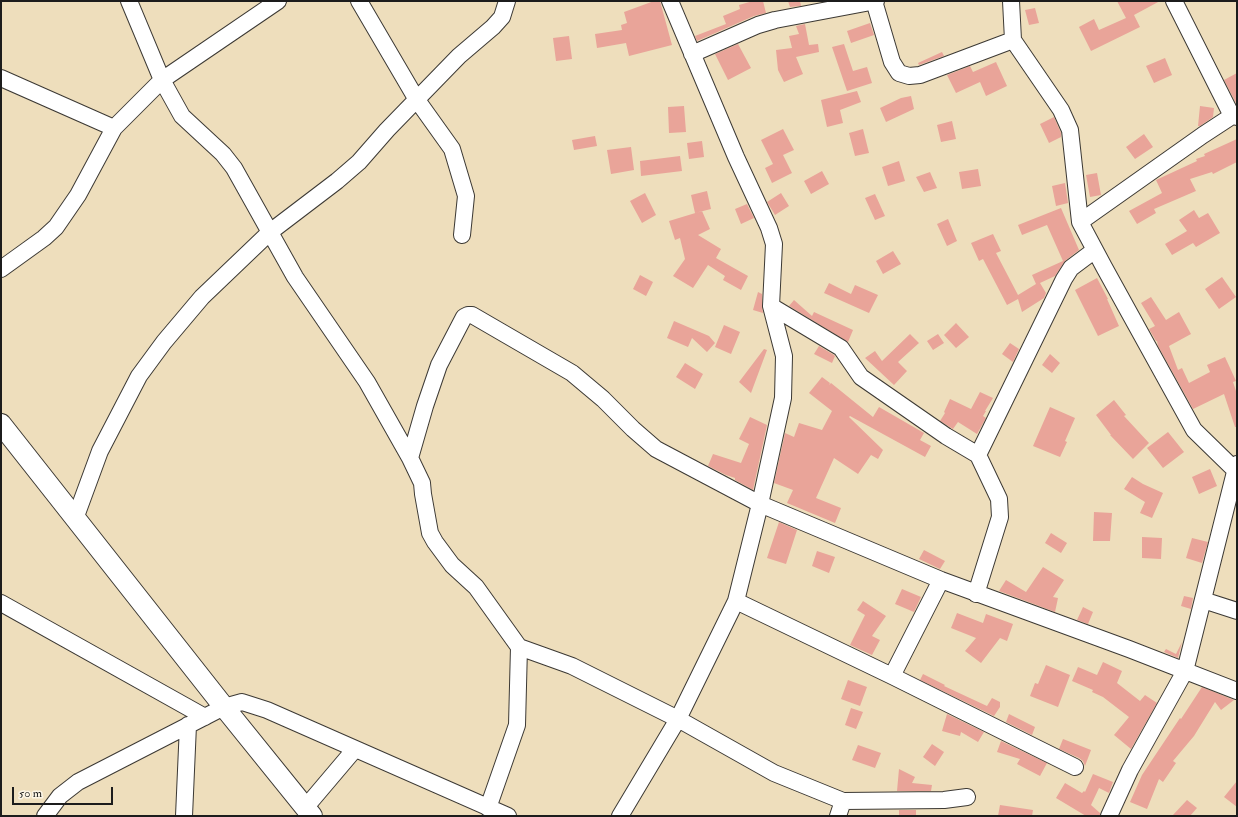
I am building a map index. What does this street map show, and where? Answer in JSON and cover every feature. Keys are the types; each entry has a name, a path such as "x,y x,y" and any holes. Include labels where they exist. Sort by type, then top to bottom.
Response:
{"street":[{"path":"129,1 162,80 182,116 223,154 234,168 295,277 367,382 410,458 422,483 430,533 452,565 476,586 519,647 572,666 678,719 774,773 841,808 967,797"},
{"path":"1,269 44,238 56,227 78,195 114,128 162,80 278,1"},
{"path":"359,1 417,100 452,149 466,196 462,235"},
{"path":"75,518 100,451 139,376 164,342 202,297 270,232 337,181 359,162 387,130 459,56 493,27 502,17 507,1"},
{"path":"620,816 678,719 736,601 760,504 783,398 784,356 771,306 774,244 769,228 736,157 670,1"},
{"path":"692,54 758,25 775,20 875,1 892,62 900,73 909,76 920,75 1013,40"},
{"path":"1011,1 1013,40 1061,110 1070,130 1080,222 1194,430 1236,467 1185,671 1130,770 1109,816"},
{"path":"1080,222 1203,135 1235,116 1174,1"},
{"path":"1,78 114,128"},
{"path":"978,455 1064,280 1071,268 1096,250"},
{"path":"771,306 841,348 861,377 946,436 978,455 999,500 1000,517 976,594"},
{"path":"410,458 439,365 464,317 472,315 572,373 603,399 633,429 656,449 760,504 976,594 1129,649 1237,691"},
{"path":"1,424 224,707 309,812 355,749"},
{"path":"892,676 942,580"},
{"path":"1203,600 1237,611"},
{"path":"736,601 892,676 1075,767"},
{"path":"1,603 206,717"},
{"path":"488,808 517,725 519,647"},
{"path":"46,816 60,796 78,782 224,707 242,702 257,706 508,816"},
{"path":"184,816 188,725"}],"building":[{"path":"654,1 660,1 672,45 629,56 626,43 597,48 595,34 622,30 621,25 627,23 624,12"},
{"path":"753,1 763,1 766,13 754,16 697,41 695,36 726,24 723,16 740,9 739,5"},
{"path":"788,1 800,1 801,6 790,7"},
{"path":"1117,1 1160,1 1134,15 1140,27 1091,51 1079,27 1094,19 1099,30 1126,18"},
{"path":"1035,8 1039,23 1029,25 1025,10"},
{"path":"870,23 874,35 851,43 847,31"},
{"path":"805,24 809,45 818,44 819,52 796,57 803,74 784,82 778,70 776,50 792,48 789,36 799,34 796,26"},
{"path":"569,36 572,59 556,61 553,38"},
{"path":"738,44 751,68 728,80 715,54"},
{"path":"844,44 853,71 867,67 872,83 847,91 832,47"},
{"path":"942,52 944,56 919,65 918,63"},
{"path":"1165,58 1172,75 1154,83 1146,66"},
{"path":"996,62 1007,86 986,96 980,82 956,93 947,75 970,66 973,72"},
{"path":"1237,73 1237,105 1224,80"},
{"path":"857,91 861,102 840,110 843,123 827,127 821,100"},
{"path":"911,96 914,109 886,122 880,108 901,98"},
{"path":"684,106 686,132 669,133 668,107"},
{"path":"1200,106 1214,108 1213,117 1198,126"},
{"path":"1054,117 1061,133 1061,137 1049,143 1040,124"},
{"path":"952,121 956,139 941,142 937,125"},
{"path":"783,129 794,150 783,155 792,173 772,183 765,168 773,164 761,140"},
{"path":"863,129 869,153 855,156 849,133"},
{"path":"1144,134 1153,147 1135,159 1126,147"},
{"path":"595,136 597,146 574,150 572,140"},
{"path":"1237,139 1237,162 1213,174 1212,172 1190,179 1196,191 1154,209 1156,213 1137,224 1129,211 1162,193 1156,180 1197,161 1196,159 1205,156 1204,154"},
{"path":"702,141 704,157 689,159 687,143"},
{"path":"631,147 634,170 611,174 607,150"},
{"path":"680,156 682,171 641,176 640,161"},
{"path":"899,161 905,181 888,186 882,167"},
{"path":"978,169 981,186 962,189 959,172"},
{"path":"822,171 829,184 811,194 804,181"},
{"path":"930,172 937,188 924,192 916,177"},
{"path":"1097,173 1101,195 1090,197 1086,175"},
{"path":"1065,183 1068,203 1056,206 1052,186"},
{"path":"707,191 711,209 695,213 691,195"},
{"path":"645,193 656,215 642,223 630,201"},
{"path":"781,193 789,206 775,215 767,202"},
{"path":"875,194 885,216 875,220 865,198"},
{"path":"747,204 754,218 741,224 735,209"},
{"path":"1061,208 1079,250 1065,261 1055,276 1040,283 1046,293 1044,298 1022,312 1018,299 1007,305 983,259 979,261 971,243 993,234 1001,251 996,253 1018,295 1036,284 1032,275 1063,261 1047,225 1022,235 1018,225"},
{"path":"1194,210 1199,218 1208,213 1220,233 1196,247 1193,243 1172,255 1165,244 1187,231 1179,220"},
{"path":"702,211 710,229 698,235 721,249 716,258 748,276 741,290 723,280 725,276 708,265 693,288 673,276 685,259 680,238 675,240 669,221"},
{"path":"948,219 957,241 947,246 937,224"},
{"path":"893,251 901,264 883,274 876,261"},
{"path":"640,275 653,282 646,296 633,289"},
{"path":"1222,277 1236,297 1219,309 1205,289"},
{"path":"1097,278 1108,299 1119,326 1098,336 1075,290"},
{"path":"829,283 851,294 855,285 878,295 869,313 824,293"},
{"path":"758,292 762,294 763,313 753,310"},
{"path":"1151,297 1166,320 1179,312 1191,334 1169,346 1178,370 1182,368 1189,383 1210,372 1207,365 1225,357 1236,381 1233,382 1237,394 1237,427 1235,427 1224,394 1193,409 1158,346 1157,341 1149,329 1155,326 1141,303"},
{"path":"794,300 812,316 814,312 853,330 848,342 789,306"},
{"path":"674,321 709,336 715,343 707,352 692,338 688,347 667,338"},
{"path":"956,323 969,337 956,348 944,335"},
{"path":"724,325 740,332 731,354 715,347"},
{"path":"910,334 919,343 898,362 907,371 894,385 865,358 875,351 882,361"},
{"path":"938,334 944,343 933,350 927,341"},
{"path":"1010,343 1019,349 1013,362 1002,354"},
{"path":"819,346 835,356 832,363 814,354"},
{"path":"764,349 767,350 751,393 739,382"},
{"path":"1050,354 1060,363 1052,373 1042,365"},
{"path":"685,363 703,374 695,389 676,377"},
{"path":"822,377 830,383 829,385 831,383 873,417 879,407 924,433 920,440 931,446 925,457 850,416 849,417 883,450 878,459 871,455 858,474 834,458 816,498 841,508 835,523 787,503 793,490 774,483 785,433 794,437 799,423 822,430 832,411 809,393"},
{"path":"980,392 993,398 985,411 983,416 986,418 977,434 958,422 953,429 940,421 945,413 944,412 950,399 971,409"},
{"path":"1114,400 1126,415 1124,416 1149,443 1133,459 1110,435 1096,415"},
{"path":"1050,407 1075,418 1060,457 1033,446"},
{"path":"750,417 767,425 753,490 735,480 735,478 708,466 713,454 741,463 749,444 739,439"},
{"path":"1168,432 1184,452 1163,468 1147,448"},
{"path":"1210,469 1217,486 1199,494 1192,477"},
{"path":"1132,477 1163,493 1152,518 1140,513 1145,502 1124,489"},
{"path":"1094,512 1112,513 1110,541 1093,541"},
{"path":"779,522 797,530 786,564 767,558"},
{"path":"1051,533 1067,543 1061,553 1045,543"},
{"path":"1142,537 1162,538 1161,559 1142,558"},
{"path":"1192,538 1208,542 1202,563 1186,558"},
{"path":"924,550 945,561 940,569 919,559"},
{"path":"817,551 835,557 829,573 812,566"},
{"path":"1043,567 1064,580 1053,597 1058,598 1055,612 999,591 1006,580 1026,592"},
{"path":"902,589 921,597 914,612 895,604"},
{"path":"1184,596 1193,598 1191,609 1181,606"},
{"path":"863,601 886,616 872,636 880,640 872,655 850,645 865,615 857,610"},
{"path":"1083,607 1093,612 1088,624 1077,620"},
{"path":"957,613 983,623 986,614 1013,624 1007,641 1000,638 981,663 965,651 976,638 951,628"},
{"path":"1182,642 1178,658 1164,652 1166,649 1176,654"},
{"path":"1103,662 1122,671 1117,683 1140,701 1145,695 1157,703 1131,749 1114,735 1129,717 1103,697 1092,692 1093,690 1072,681 1078,667 1097,675"},
{"path":"1046,665 1070,675 1058,707 1030,696 1035,683 1038,684"},
{"path":"923,674 945,685 944,686 987,706 992,698 1000,702 1000,707 994,716 920,680"},
{"path":"848,680 867,687 860,706 841,699"},
{"path":"1202,687 1234,700 1221,710 1215,702 1194,736 1173,761 1176,763 1163,782 1159,779 1147,809 1130,802 1142,775"},
{"path":"851,708 863,712 856,729 845,725"},
{"path":"947,714 984,732 978,742 961,732 960,736 942,731"},
{"path":"1009,714 1035,727 1032,735 1006,722"},
{"path":"1063,739 1091,750 1085,766 1083,761 1079,758 1059,749"},
{"path":"1001,741 1047,763 1040,776 1017,764 1020,759 997,752"},
{"path":"932,744 944,752 935,766 923,757"},
{"path":"858,745 881,753 875,768 852,760"},
{"path":"899,769 915,777 912,783 932,785 931,791 897,791"},
{"path":"1093,774 1113,782 1109,793 1099,788 1091,805 1100,813 1100,816 1086,816 1056,798 1065,783 1082,793 1084,791 1085,792"},
{"path":"1237,781 1237,807 1224,797"},
{"path":"1187,800 1197,808 1190,816 1172,816"},
{"path":"1000,805 1033,810 1032,816 998,816"},
{"path":"899,810 916,810 916,816 899,816"}]}
